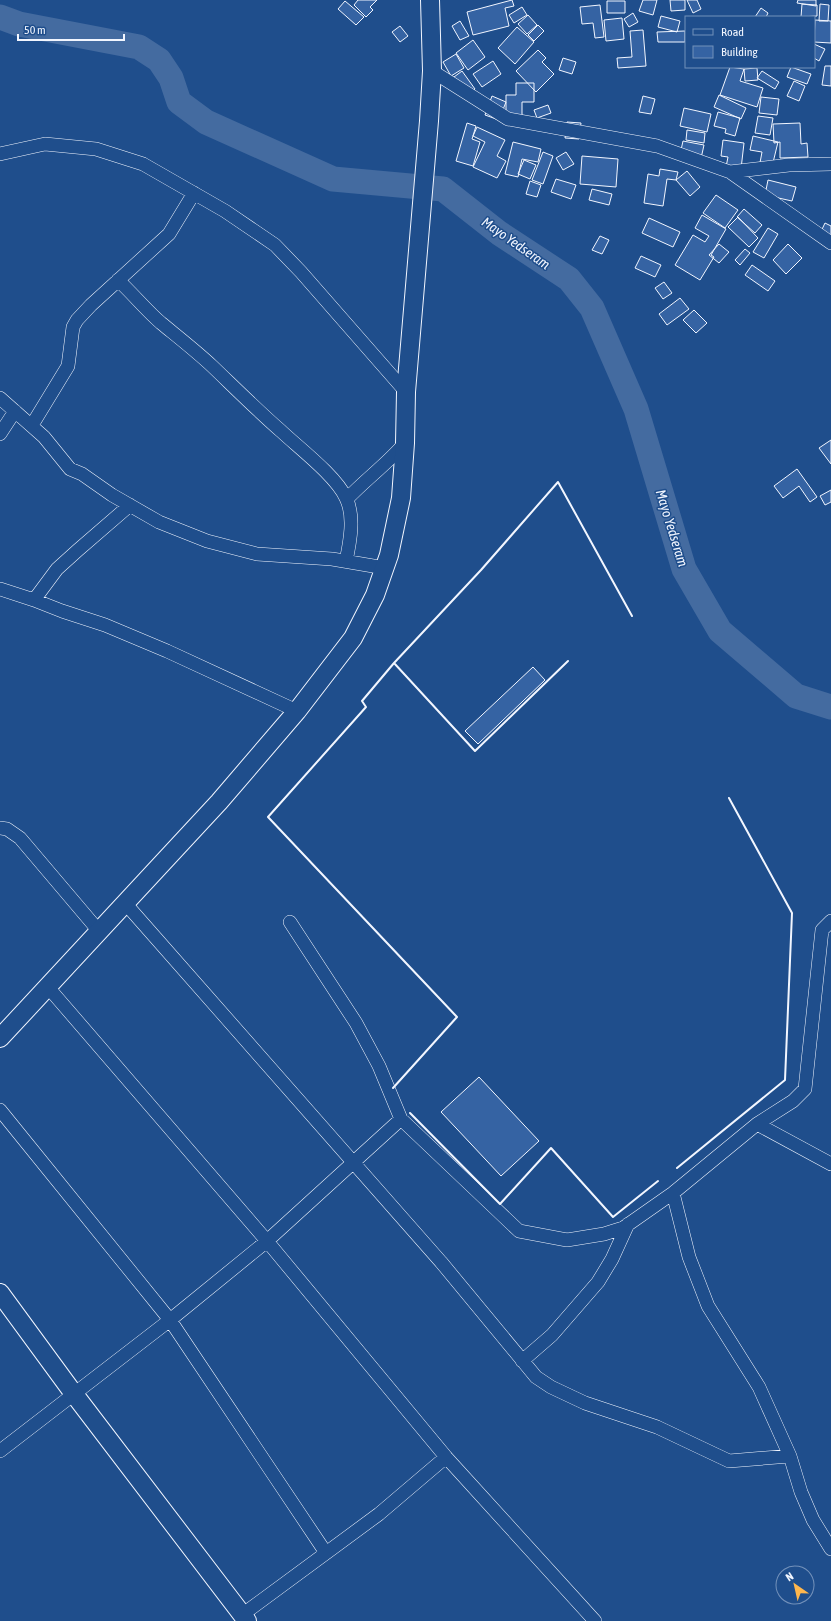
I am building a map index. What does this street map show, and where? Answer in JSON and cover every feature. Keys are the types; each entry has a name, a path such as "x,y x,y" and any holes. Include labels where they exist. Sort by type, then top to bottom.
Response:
{"main road":[{"path":"0,1038 98,930 219,802 297,711 353,638 375,595 389,555 401,498 405,443 406,392 430,121 434,1"},
{"path":"0,1293 74,1394 245,1618"}],"street":[{"path":"432,71 508,119 657,146 730,172 831,243"},
{"path":"0,154 45,144 96,149 143,164 225,210 275,245 335,310 406,392"},
{"path":"730,172 789,165 831,164"},
{"path":"32,425 68,366 73,327 77,320 118,280 169,234 194,193"},
{"path":"118,280 161,322 207,362 318,465 340,488 347,499 350,514 350,541 346,561"},
{"path":"0,398 44,437 70,469 82,474 159,522 207,541 257,554 332,559 384,568"},
{"path":"0,434 15,411"},
{"path":"347,499 362,483 374,475 389,461 405,443"},
{"path":"34,600 57,569 130,505"},
{"path":"0,590 34,600 167,651 297,711"},
{"path":"0,828 7,829 20,838 98,930"},
{"path":"125,903 352,1163 441,1262 536,1377 551,1387 585,1403 657,1427 730,1461 790,1456"},
{"path":"290,922 356,1022 379,1066 401,1119 519,1231 567,1240 604,1234 623,1228 673,1193 757,1124 793,1101 805,1089 822,930 831,921"},
{"path":"47,986 267,1241 446,1457 596,1621"},
{"path":"0,1110 170,1320 326,1553"},
{"path":"0,1451 170,1320 267,1241 401,1119"},
{"path":"757,1124 831,1164"},
{"path":"673,1193 689,1257 708,1306 759,1387 790,1456 801,1492 813,1520 831,1549"},
{"path":"522,1361 552,1335 598,1282 612,1259 628,1224"},
{"path":"245,1618 326,1553 379,1514 446,1457"}],"building":[{"path":"358,0 377,0 370,7 373,10 366,17 354,5"},
{"path":"512,0 514,6 505,8 509,26 473,35 467,12"},
{"path":"643,0 657,0 653,15 639,11"},
{"path":"670,0 685,0 685,10 671,11"},
{"path":"687,0 697,0 701,9 693,13"},
{"path":"798,0 816,0 816,6 797,3"},
{"path":"345,1 364,17 356,25 338,9"},
{"path":"607,1 625,1 625,13 607,13"},
{"path":"802,4 817,5 817,16 801,16"},
{"path":"820,4 829,5 828,21 819,21"},
{"path":"600,5 604,37 595,38 593,23 582,24 580,7"},
{"path":"522,7 527,15 514,23 509,15"},
{"path":"761,8 768,13 766,16 756,16"},
{"path":"633,13 638,22 629,27 624,19"},
{"path":"528,15 537,25 527,34 518,24"},
{"path":"661,16 680,21 677,32 658,27"},
{"path":"622,18 624,39 606,41 604,20"},
{"path":"815,20 831,21 831,43 815,42"},
{"path":"460,21 469,36 460,40 452,26"},
{"path":"538,25 544,31 534,41 528,35"},
{"path":"400,26 408,36 400,42 392,32"},
{"path":"517,27 534,42 515,64 498,48"},
{"path":"643,30 646,66 618,68 617,58 632,57 630,31"},
{"path":"685,31 685,42 658,42 657,32"},
{"path":"473,40 485,57 468,70 456,53"},
{"path":"815,44 825,49 819,61 815,59"},
{"path":"538,50 546,58 542,62 554,74 536,92 516,71"},
{"path":"456,54 464,68 451,76 443,62"},
{"path":"563,58 576,62 572,74 559,70"},
{"path":"493,61 501,74 482,87 473,74"},
{"path":"825,66 831,66 831,86 822,85"},
{"path":"730,68 744,69 740,81 763,88 757,107 720,95"},
{"path":"757,68 758,80 745,81 744,69"},
{"path":"791,68 811,74 807,84 787,77"},
{"path":"462,71 475,89 463,98 450,80"},
{"path":"762,71 779,82 775,89 757,78"},
{"path":"794,81 805,86 799,101 787,96"},
{"path":"516,83 534,83 534,102 522,102 522,118 506,119 506,95 516,95"},
{"path":"719,95 746,108 741,119 714,107"},
{"path":"492,96 506,102 499,120 485,115"},
{"path":"643,96 655,99 651,114 639,112"},
{"path":"761,97 779,99 777,115 759,113"},
{"path":"548,105 551,113 537,118 534,110"},
{"path":"684,108 711,114 707,132 680,126"},
{"path":"718,112 740,118 735,136 725,133 726,129 714,126"},
{"path":"758,116 773,118 770,135 755,133"},
{"path":"567,122 581,123 579,139 565,138"},
{"path":"467,123 476,126 472,139 480,142 473,166 456,161"},
{"path":"800,123 801,144 807,143 808,157 780,158 780,142 774,143 773,124"},
{"path":"477,127 505,140 497,156 506,161 497,178 473,167 485,142 473,136"},
{"path":"687,130 705,133 704,143 686,140"},
{"path":"753,136 778,142 771,171 759,168 762,152 750,150"},
{"path":"723,140 744,143 741,169 726,167 728,157 721,156"},
{"path":"683,141 704,145 700,163 679,159"},
{"path":"513,142 541,149 538,162 522,159 518,177 505,174"},
{"path":"543,152 553,156 543,184 532,180"},
{"path":"566,152 574,164 563,170 556,158"},
{"path":"582,156 618,159 616,187 580,184"},
{"path":"524,160 536,165 530,179 518,174"},
{"path":"660,169 678,172 676,180 667,179 663,206 644,203 648,174 659,176"},
{"path":"687,171 700,187 690,196 676,180"},
{"path":"556,179 576,185 571,199 551,192"},
{"path":"768,180 796,187 792,201 765,195"},
{"path":"530,181 541,185 537,197 526,194"},
{"path":"592,189 612,194 609,205 589,200"},
{"path":"716,195 738,210 725,228 703,213"},
{"path":"744,209 762,225 755,233 737,217"},
{"path":"702,215 726,229 711,255 714,257 700,280 675,265 693,235 705,242 709,236 695,228"},
{"path":"738,217 758,238 749,247 728,227"},
{"path":"649,218 680,232 673,247 642,233"},
{"path":"825,223 831,226 831,241 817,240"},
{"path":"768,228 778,234 764,258 753,252"},
{"path":"600,236 609,240 602,254 592,250"},
{"path":"719,244 729,252 719,263 709,255"},
{"path":"788,244 802,258 786,274 773,260"},
{"path":"745,249 750,253 740,265 735,260"},
{"path":"641,256 661,265 655,277 635,268"},
{"path":"752,265 775,281 768,291 745,275"},
{"path":"664,282 672,293 663,299 655,288"},
{"path":"680,298 689,309 667,325 659,314"},
{"path":"694,310 707,323 696,333 683,320"},
{"path":"831,440 831,464 819,448"},
{"path":"797,469 817,497 810,502 799,486 783,498 774,486"},
{"path":"831,490 831,502 825,505 820,496"},
{"path":"533,667 545,680 478,744 465,731"},
{"path":"479,1077 539,1141 501,1176 441,1112"}],"waterway":[{"name":"Mayo Yedseram","path":"0,17 19,24 139,47 159,60 171,78 179,102 206,122 333,179 443,189 499,233 569,279 592,308 636,409 684,569 720,631 796,696 831,707"}],"wall":[{"path":"393,1088 457,1017 268,817 366,707 362,701 394,663 481,570 558,482 632,616"},
{"path":"394,663 475,751 568,661"},
{"path":"677,1168 785,1080 792,913 729,798"},
{"path":"410,1113 500,1204 551,1148 613,1217 658,1181"}]}
